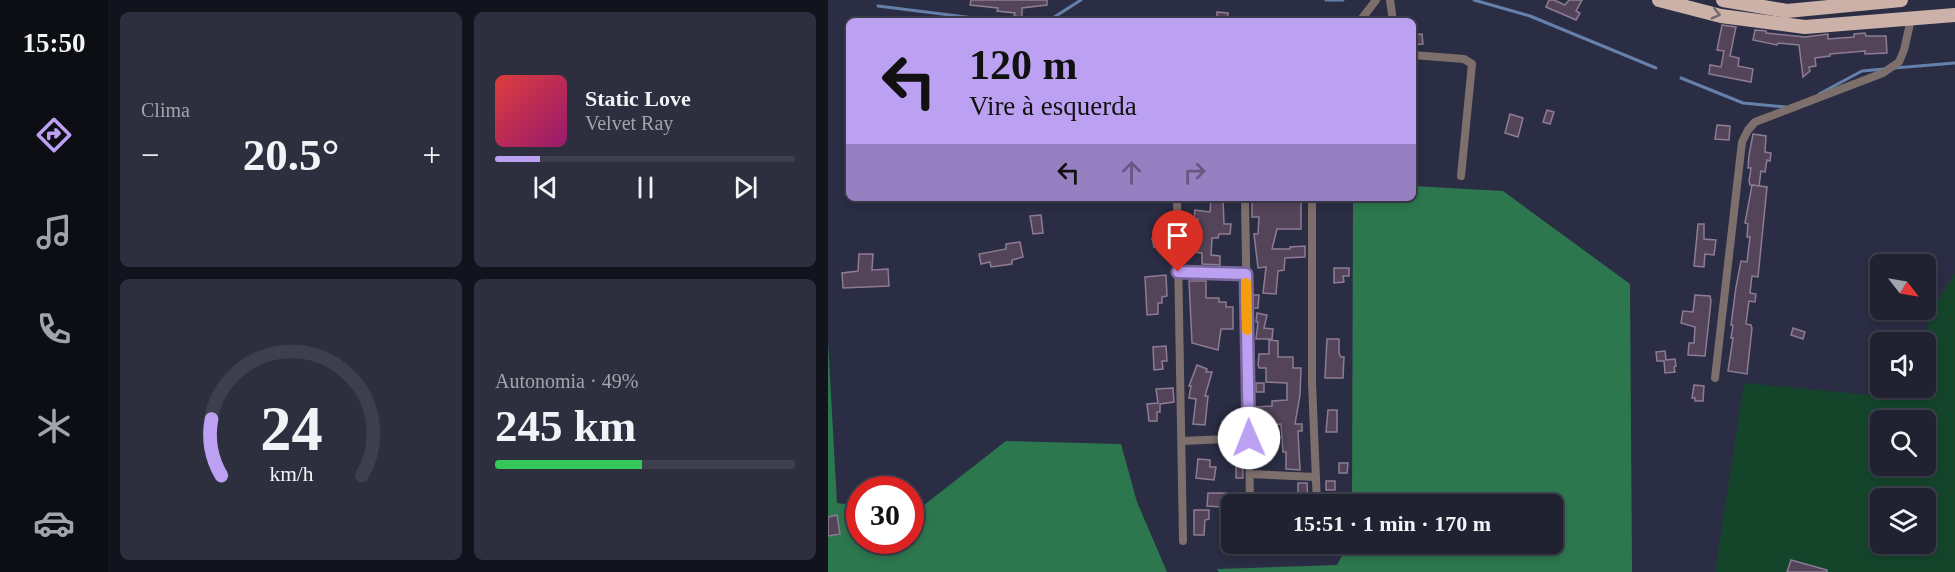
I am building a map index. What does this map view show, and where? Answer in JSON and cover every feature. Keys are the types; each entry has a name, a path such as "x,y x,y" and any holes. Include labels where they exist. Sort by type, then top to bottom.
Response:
{"main road":[{"path":"1659,0 1721,16 1805,27 1955,15"},
{"path":"1723,0 1787,11 1901,0"}],"street":[{"path":"1362,18 1376,0"},
{"path":"1390,0 1393,18"},
{"path":"1715,378 1742,142 1748,129 1755,122 1883,74 1899,62 1911,19"},
{"path":"1416,56 1464,59 1472,64 1461,176"},
{"path":"1177,201 1184,541"},
{"path":"1245,201 1250,494"},
{"path":"1312,201 1312,383 1317,494"},
{"path":"1178,272 1246,274"},
{"path":"1182,441 1249,438"},
{"path":"1250,474 1316,477"}],"green space":[{"path":"1416,186 1503,191 1630,284 1632,572 1219,572 1217,569 1337,565 1343,554 1563,554 1563,494 1352,494 1353,201 1416,201"},
{"path":"1955,273 1955,572 1715,572 1744,383 1870,395 1870,398 1936,398 1936,332 1926,332 1929,320 1936,320 1936,304"},
{"path":"828,341 837,503 846,504 846,554 924,554 924,505 1006,441 1121,444 1137,502 1167,572 828,572"}],"building":[{"path":"971,0 1047,0 1047,5 1022,8 1022,17 1014,16 1015,13 997,11 998,8 970,5"},
{"path":"1549,0 1565,5 1569,0 1582,0 1576,11 1580,13 1576,20 1546,7"},
{"path":"1217,12 1228,13 1228,18 1217,18"},
{"path":"1722,25 1736,27 1730,56 1739,58 1738,66 1753,69 1751,82 1709,74 1710,65 1721,67 1724,51 1717,50"},
{"path":"1755,30 1805,37 1828,34 1828,39 1854,37 1854,34 1865,33 1866,36 1886,36 1887,53 1865,54 1865,51 1830,54 1830,56 1815,58 1816,66 1809,67 1810,71 1803,77 1799,45 1778,43 1777,45 1753,40"},
{"path":"1422,34 1423,44 1416,45 1416,35"},
{"path":"1547,110 1554,112 1550,124 1543,122"},
{"path":"1510,114 1523,118 1518,137 1505,133"},
{"path":"1717,125 1730,126 1729,140 1715,139"},
{"path":"1753,134 1766,136 1765,152 1771,153 1765,172 1761,171 1759,186 1750,185 1749,181 1751,168 1748,168 1749,155"},
{"path":"1752,185 1767,187 1758,277 1752,276 1750,293 1756,294 1755,302 1749,301 1746,324 1751,325 1752,328 1747,374 1728,371 1733,338 1731,338 1733,325 1731,325 1736,287 1741,261 1747,262 1750,237 1747,237 1748,224 1745,223"},
{"path":"1211,201 1223,201 1224,224 1231,224 1230,234 1219,234 1218,238 1212,238 1211,255 1220,256 1220,265 1202,264 1202,253 1194,252 1194,245 1197,245 1198,219 1194,219 1195,210 1210,212"},
{"path":"1252,201 1301,201 1301,229 1277,229 1272,249 1305,246 1305,257 1285,258 1284,270 1278,271 1276,294 1263,293 1266,267 1258,268 1254,234 1258,234 1259,217 1252,217"},
{"path":"1041,215 1043,233 1033,234 1030,216"},
{"path":"1698,224 1704,224 1704,239 1716,240 1714,255 1705,254 1704,267 1694,266"},
{"path":"1165,236 1166,247 1154,247 1152,238"},
{"path":"1020,242 1023,257 1012,260 1012,264 991,267 990,262 981,264 979,254 1006,249 1006,244"},
{"path":"859,254 873,254 872,270 888,269 889,286 843,288 842,273 858,271"},
{"path":"1334,268 1349,268 1349,276 1343,276 1344,282 1334,283"},
{"path":"1166,275 1167,296 1162,297 1162,303 1158,303 1158,314 1147,315 1145,277"},
{"path":"1189,281 1206,281 1206,298 1219,298 1219,302 1226,302 1226,307 1233,307 1233,329 1221,329 1218,350 1192,343"},
{"path":"1253,295 1259,295 1258,308 1253,308"},
{"path":"1695,295 1710,296 1711,301 1705,356 1688,355 1689,343 1694,343 1695,327 1681,323 1683,311 1693,312"},
{"path":"1257,313 1267,315 1264,328 1273,329 1272,339 1256,339"},
{"path":"1793,328 1805,332 1803,339 1791,335"},
{"path":"1327,339 1339,339 1339,353 1341,357 1344,357 1343,378 1325,378"},
{"path":"1269,340 1278,341 1278,357 1293,357 1293,368 1301,368 1300,395 1295,424 1302,424 1302,431 1298,431 1300,470 1286,469 1286,452 1283,452 1281,424 1255,426 1255,407 1272,406 1272,401 1287,400 1287,383 1266,382 1266,368 1259,368 1258,365 1259,354 1269,354"},
{"path":"1166,346 1167,361 1162,361 1163,369 1154,370 1153,347"},
{"path":"1665,351 1666,360 1675,359 1675,372 1665,373 1664,361 1657,361 1656,352"},
{"path":"1197,365 1207,369 1206,372 1212,372 1205,396 1208,396 1205,425 1193,424 1196,399 1189,398 1191,386 1189,386"},
{"path":"1256,383 1264,383 1264,392 1256,392"},
{"path":"1694,385 1704,386 1703,401 1695,401 1695,398 1692,398"},
{"path":"1173,388 1174,402 1160,404 1157,421 1149,421 1147,404 1158,403 1156,389"},
{"path":"1328,410 1337,410 1337,432 1326,432"},
{"path":"1237,421 1237,430 1223,431 1222,422"},
{"path":"1233,453 1242,453 1243,478 1236,478"},
{"path":"1198,459 1210,460 1210,467 1216,467 1214,480 1196,478"},
{"path":"1339,463 1348,463 1347,473 1339,473"},
{"path":"1326,481 1335,481 1335,490 1326,490"},
{"path":"1298,483 1307,483 1308,494 1266,494 1266,493 1298,493"},
{"path":"1208,493 1227,493 1221,494 1221,507 1207,506"},
{"path":"1194,510 1209,510 1209,519 1205,520 1204,535 1194,535"},
{"path":"837,515 840,534 828,536 828,517"},
{"path":"1791,560 1827,570 1827,572 1787,572"}],"waterway":[{"path":"1053,18 1081,0"},
{"path":"1326,0 1343,0"},
{"path":"1474,0 1530,16 1656,68"},
{"path":"878,6 974,18"},
{"path":"1894,68 1955,63"},
{"path":"1819,94 1862,71 1884,69"},
{"path":"1681,78 1743,103 1786,107"}],"slow traffic":[{"path":"1246,283 1247,330"}],"route":[{"path":"1178,272 1246,274 1249,438"}]}
